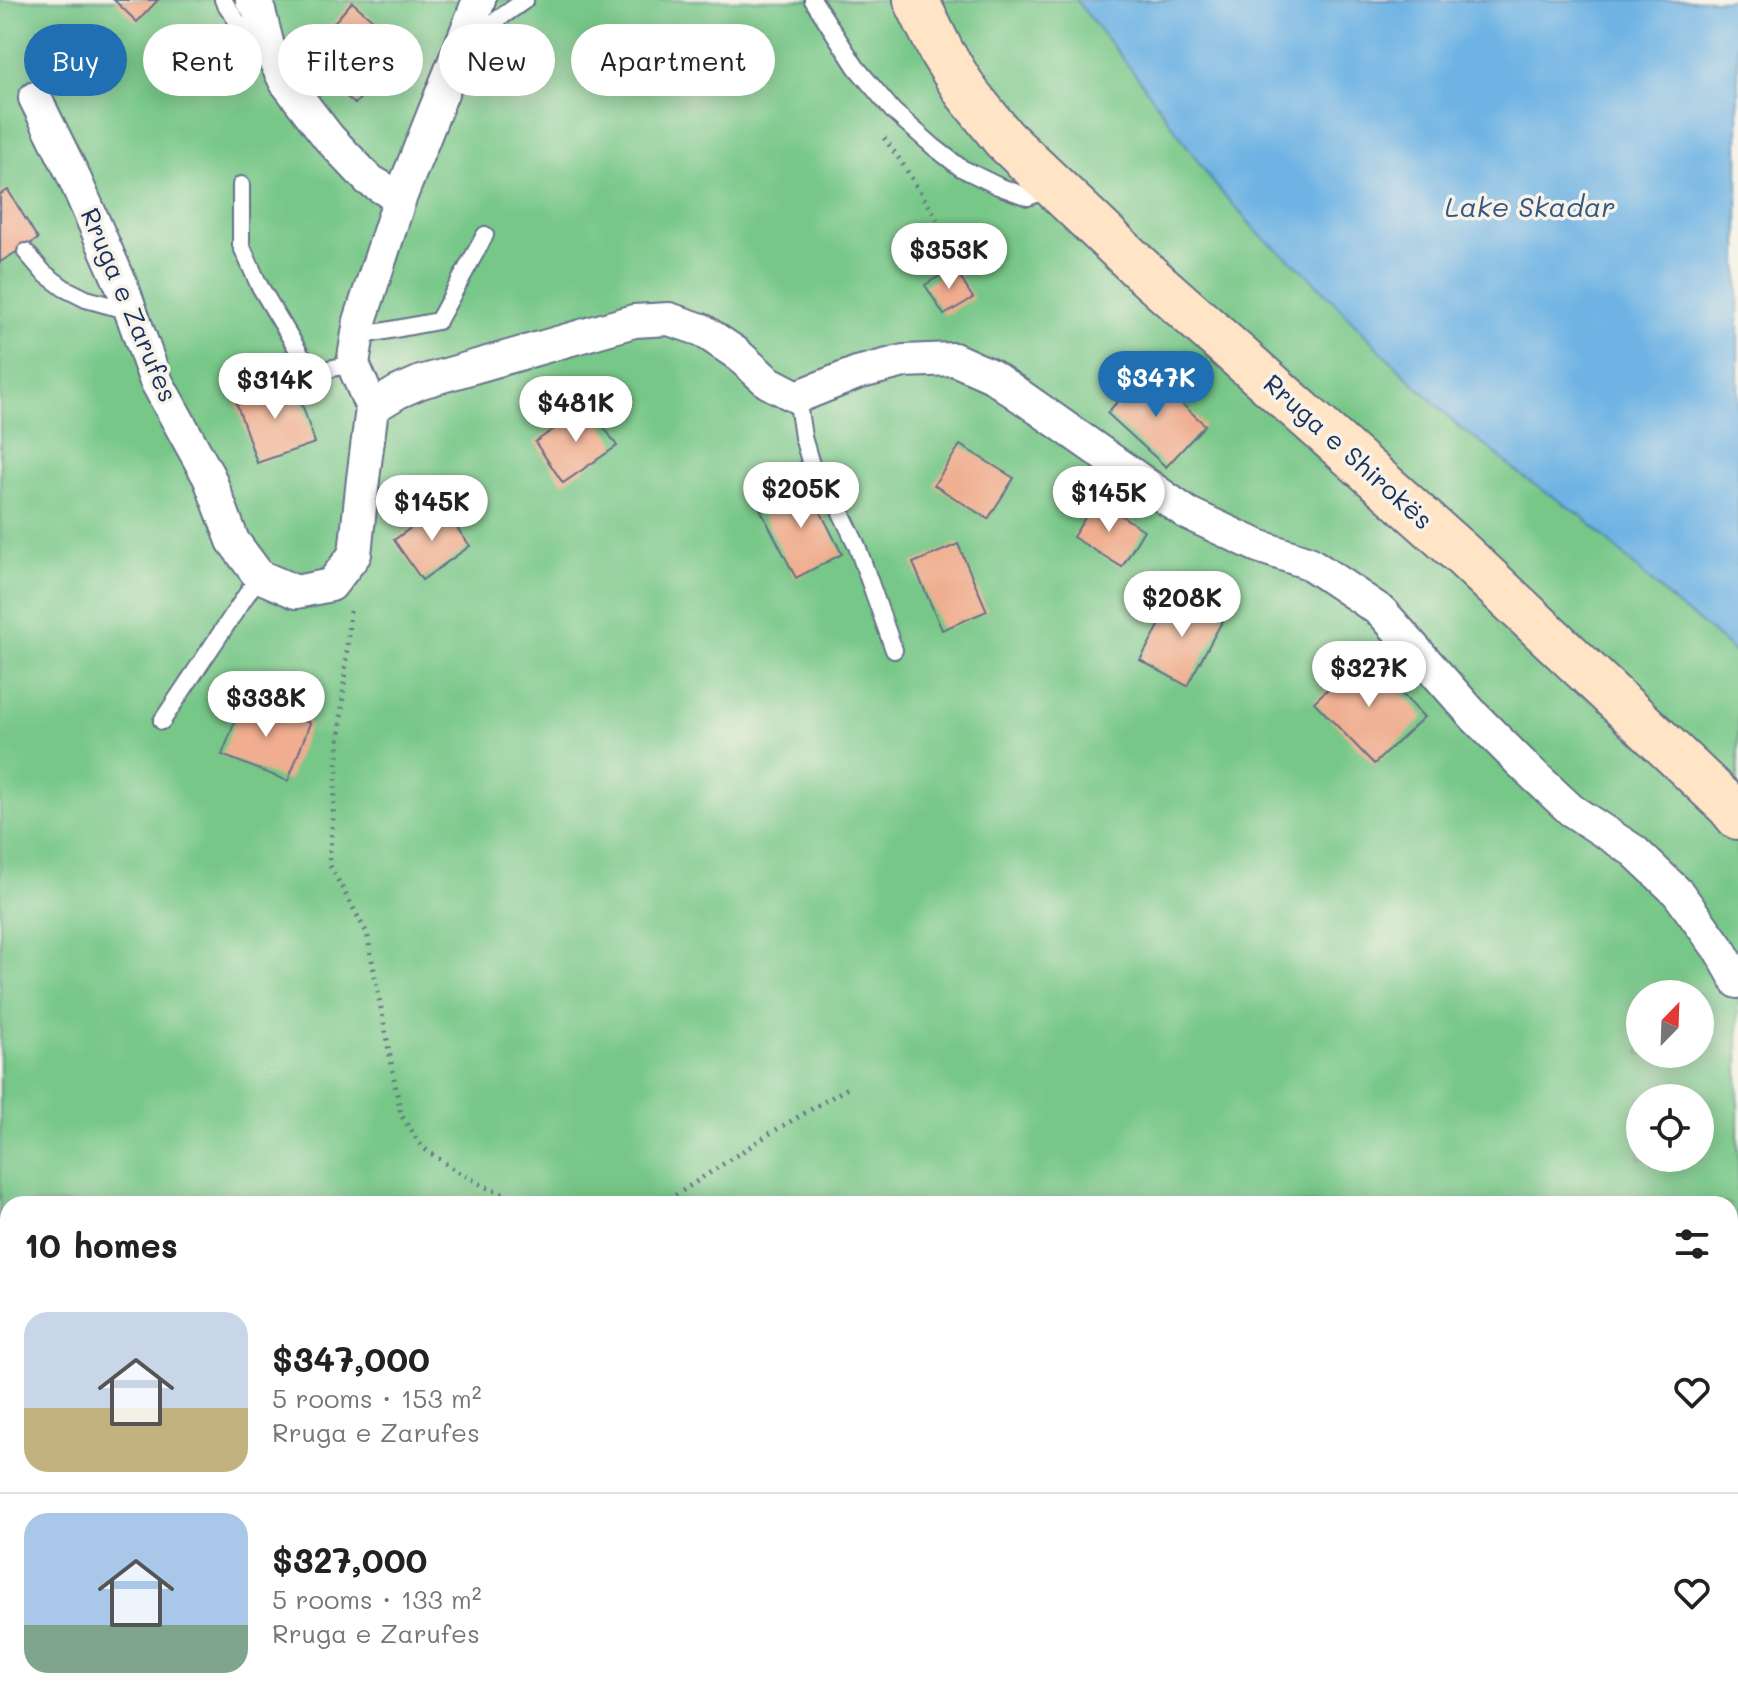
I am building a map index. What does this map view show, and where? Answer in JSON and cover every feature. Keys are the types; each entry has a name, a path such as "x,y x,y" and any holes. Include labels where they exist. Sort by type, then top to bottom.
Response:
{"main road":[{"name":"Rruga e Shirokës","path":"916,0 942,53 983,115 1004,139 1157,283 1462,554 1738,817"}],"street":[{"path":"252,0 258,7 268,46 285,81 329,138 369,180 400,198"},
{"path":"259,576 296,592 331,585 355,554 372,408 355,349 360,321 400,198 473,15"},
{"name":"Rruga e Zarufes","path":"35,98 73,175 129,304 155,379 209,477 233,541 259,576"},
{"path":"372,408 421,382 634,321 669,319 702,330 736,353 768,382 797,397 857,373 904,361 954,359 992,376 1187,513 1258,546 1309,563 1382,612 1475,717 1522,764 1571,810 1634,851 1678,893 1721,952 1738,982"}],"lane":[{"path":"223,0 241,27 268,46"},
{"path":"813,0 856,67 893,111 943,154 961,168 1028,197 1054,188"},
{"path":"473,15 483,32 519,2"},
{"path":"241,185 241,245 286,334 302,357 323,370 380,332 438,321 485,235"},
{"path":"26,252 44,273 64,288 86,299 115,307 129,304"},
{"path":"797,397 812,468 838,506 857,546 894,650"},
{"path":"162,721 259,576"}],"path":[{"path":"881,134 963,260 1002,237"},
{"path":"355,554 329,864 367,933 401,1115 422,1147 455,1170 509,1196"},
{"path":"674,1196 769,1134 851,1086"}],"green space":[{"path":"0,0 1738,0 1738,1196 0,1196"}],"water":[{"name":"Lake Skadar","path":"1076,0 1738,0 1738,655 1677,606 1582,516 1526,479 1458,426 1305,272 1260,235 1216,186 1139,79"}],"building":[{"path":"114,0 158,0 137,22"},
{"path":"352,2 378,24 333,24"},
{"path":"345,96 362,96 355,104"},
{"path":"8,190 38,239 0,262 0,194"},
{"path":"954,267 973,298 944,315 925,285"},
{"path":"1146,371 1205,425 1166,467 1107,413"},
{"path":"294,380 315,443 257,463 235,399"},
{"path":"589,405 617,446 563,483 535,442"},
{"path":"960,445 1014,478 988,519 934,485"},
{"path":"806,483 842,554 796,578 759,507"},
{"path":"1096,500 1144,530 1122,567 1073,537"},
{"path":"441,506 470,546 422,580 394,540"},
{"path":"958,544 987,611 942,630 913,563"},
{"path":"1178,592 1224,618 1187,686 1140,660"},
{"path":"1364,654 1424,717 1374,764 1314,702"},
{"path":"244,698 310,723 288,781 222,755"}]}
